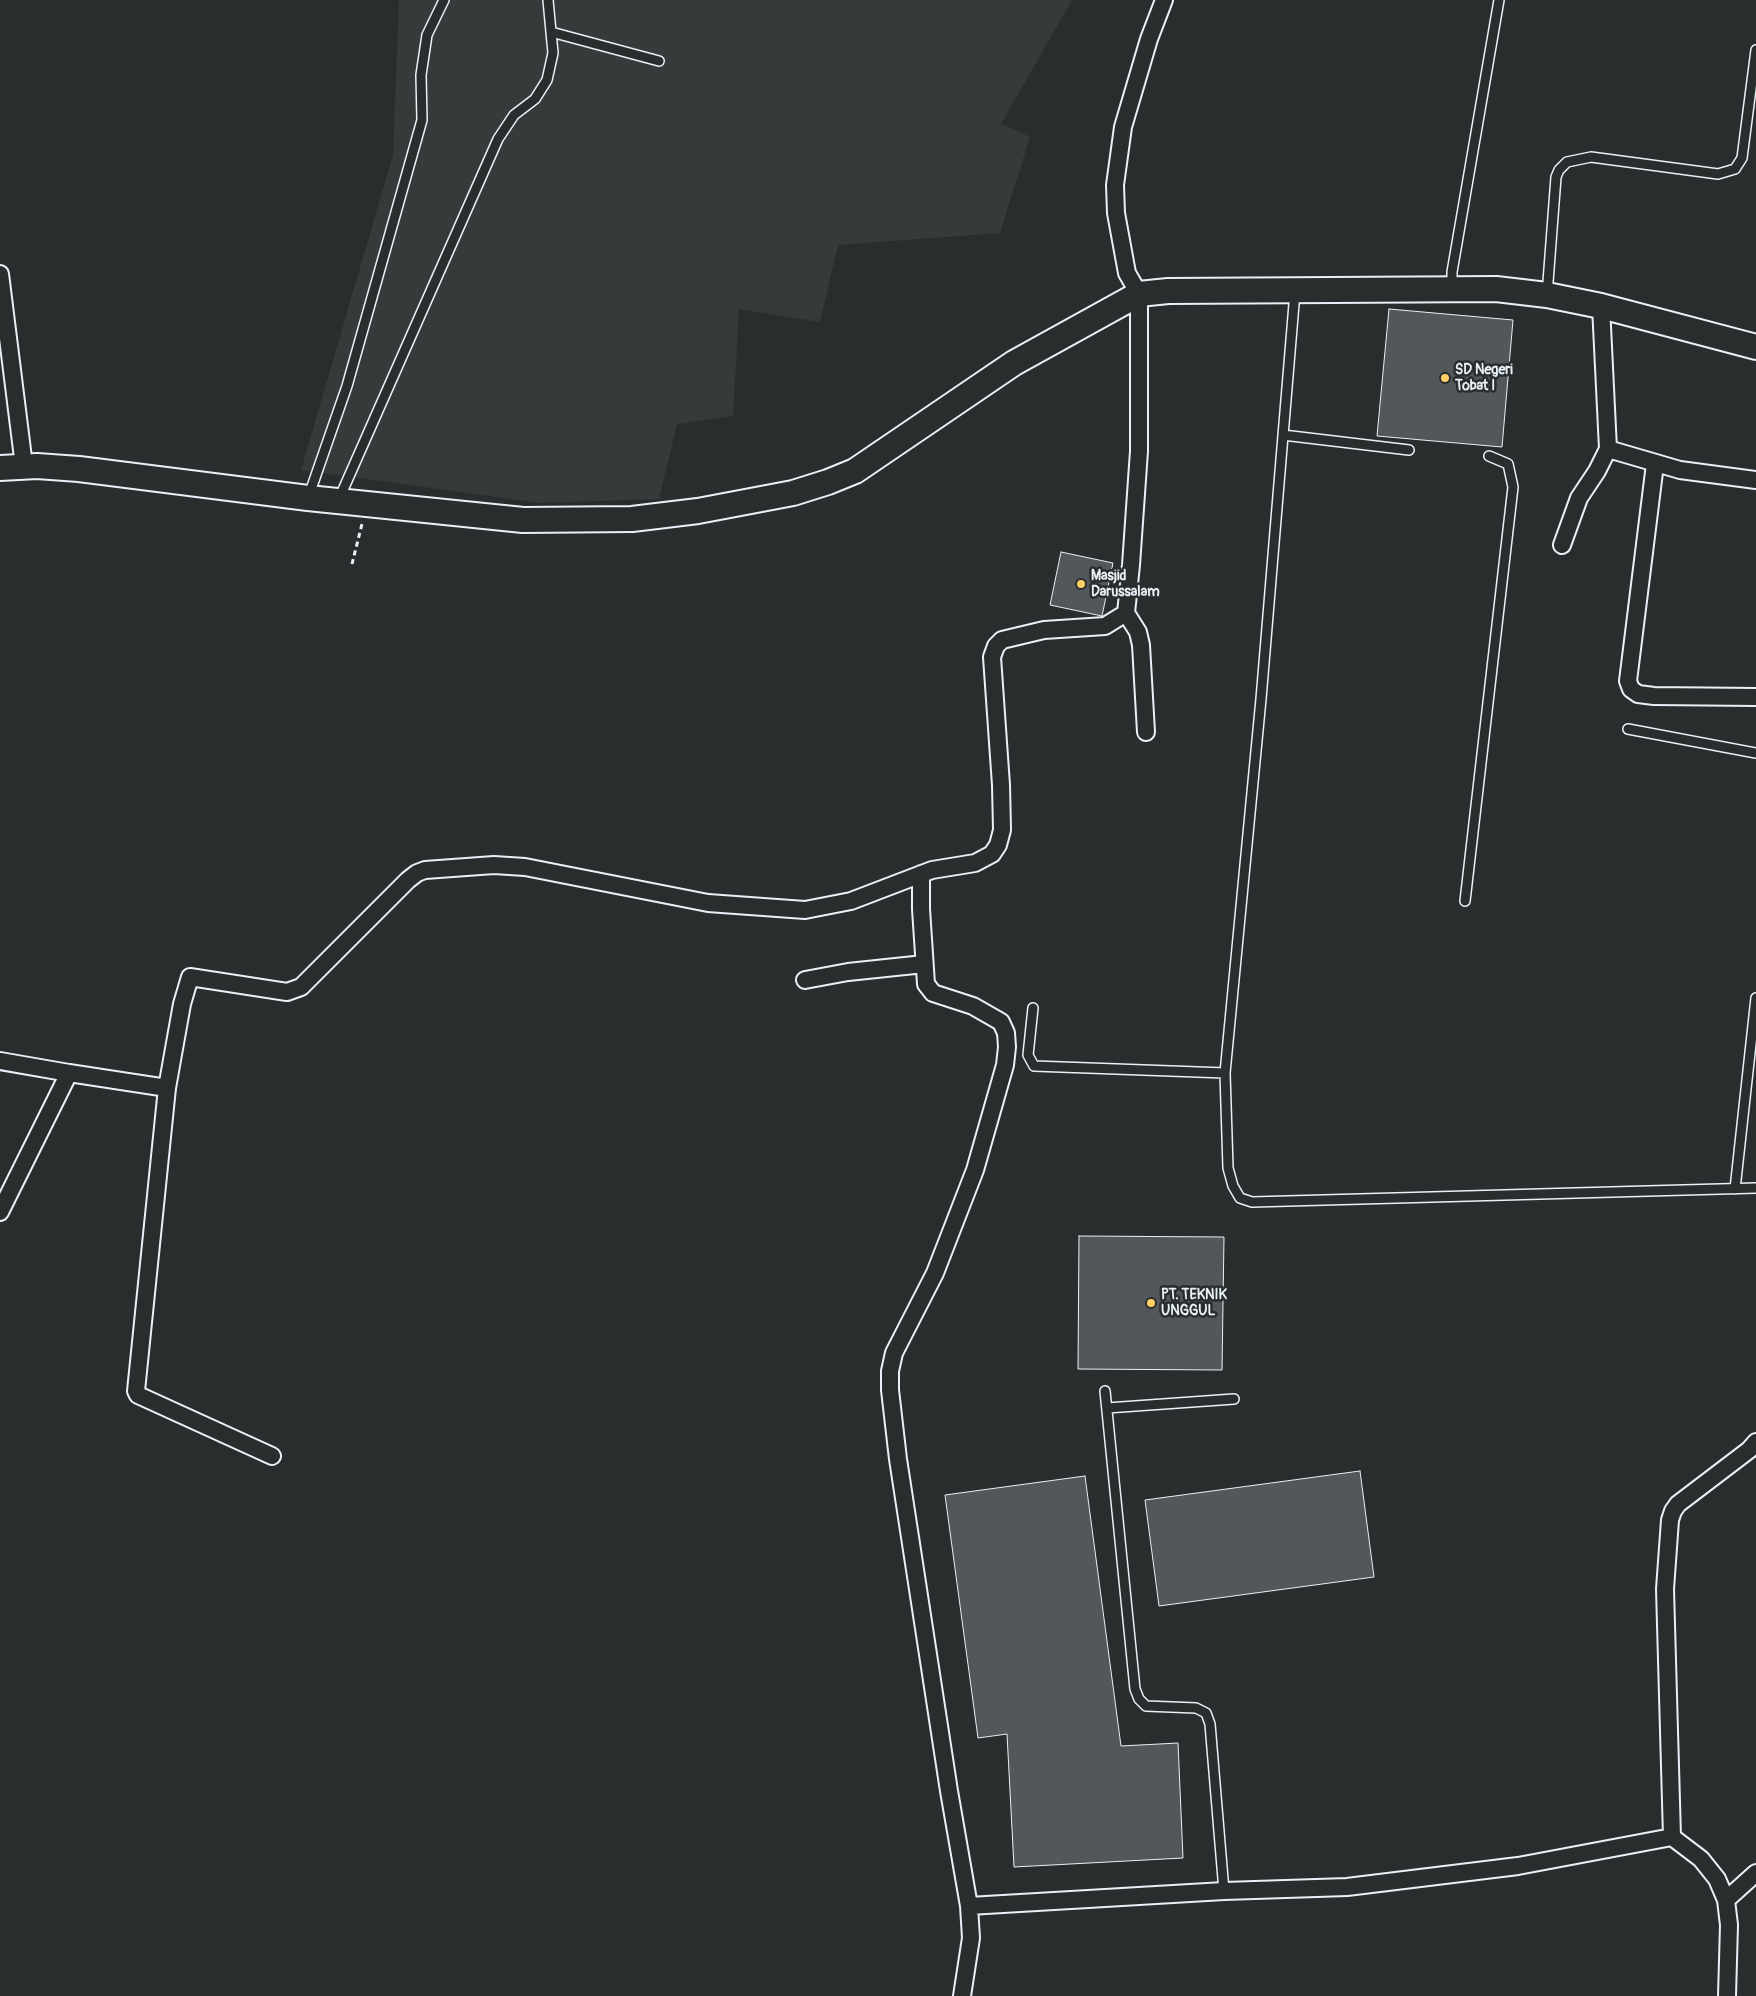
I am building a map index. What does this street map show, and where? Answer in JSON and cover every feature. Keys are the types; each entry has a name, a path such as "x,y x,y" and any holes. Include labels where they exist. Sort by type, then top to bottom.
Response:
{"main road":[{"path":"0,468 24,466 79,470 308,498 523,520 586,521 698,511 793,493 828,482 871,461 1014,363 1139,294 1168,290 1296,289 1311,291 1452,288 1547,295 1601,306 1756,347"}],"street":[{"path":"1146,732 1141,645 1138,632 1126,613 1139,451 1139,294 1127,273 1116,213 1114,185 1124,127 1150,39 1164,0"},
{"path":"0,274 24,466"},
{"path":"1562,545 1579,498 1597,472 1608,449 1601,306"},
{"path":"1608,449 1680,470 1756,480"},
{"path":"1655,464 1628,681 1631,690 1638,694 1654,696 1756,697"},
{"path":"272,1456 138,1395 136,1391 167,1088 182,1004 190,977 287,992 301,987 408,880 416,873 426,870 494,865 526,867 708,903 805,910 851,902 932,870 975,863 992,854 998,845 1002,830 1001,785 992,657 996,646 1002,640 1044,630 1105,626 1126,613"},
{"path":"921,874 926,984 933,993 973,1006 994,1016 1001,1022 1006,1034 1007,1047 1005,1065 975,1170 935,1272 894,1353 890,1371 890,1390 898,1459 949,1791 969,1906 971,1938 962,1996"},
{"path":"805,980 856,971 924,964"},
{"path":"0,1061 167,1088"},
{"path":"0,1212 69,1073"},
{"path":"1672,1837 1665,1589 1670,1520 1678,1504 1749,1450 1756,1442"},
{"path":"969,1906 1366,1884 1518,1866 1672,1837 1701,1859 1717,1879 1726,1900 1729,1925 1727,1996"},
{"path":"1726,1900 1756,1873"}],"lane":[{"path":"308,498 347,386 422,120 421,75 427,36 444,0"},
{"path":"338,501 498,139 514,115 535,99 547,80 553,53 548,0"},
{"path":"1452,288 1452,272 1499,0"},
{"path":"551,32 659,61"},
{"path":"1547,295 1556,177 1559,170 1567,162 1591,158 1718,174 1735,169 1742,158 1756,50"},
{"path":"1296,289 1260,708 1225,1073 1228,1168 1233,1186 1240,1198 1252,1202 1756,1188"},
{"path":"1283,436 1409,450"},
{"path":"1466,901 1513,487 1508,464 1488,456"},
{"path":"1628,729 1756,753"},
{"path":"1735,1189 1756,998"},
{"path":"1033,1008 1028,1055 1034,1066 1225,1073"},
{"path":"1105,1391 1136,1689 1139,1699 1146,1706 1196,1708 1206,1713 1210,1724 1224,1891"},
{"path":"1107,1408 1234,1399"}],"path":[{"path":"352,564 367,504"}],"shaded area":[{"path":"399,0 1072,0 1001,124 1030,137 1000,233 838,245 820,322 739,309 733,416 677,424 659,499 540,503 301,470 393,155"}],"building":[{"name":"SD Negeri Tobat I","path":"1389,309 1513,320 1502,447 1377,436"},
{"name":"Masjid Darussalam","path":"1061,552 1113,563 1102,616 1050,605"},
{"name":"PT. TEKNIK UNGGUL","path":"1079,1236 1224,1237 1222,1370 1078,1369"},
{"path":"1360,1471 1374,1577 1159,1606 1145,1500"},
{"path":"1085,1476 1121,1746 1178,1743 1183,1858 1014,1867 1007,1734 978,1738 945,1495"}],"place":[{"name":"SD Negeri Tobat I","path":"1445,378"},
{"name":"Masjid Darussalam","path":"1081,584"},
{"name":"PT. TEKNIK UNGGUL","path":"1151,1303"}]}
